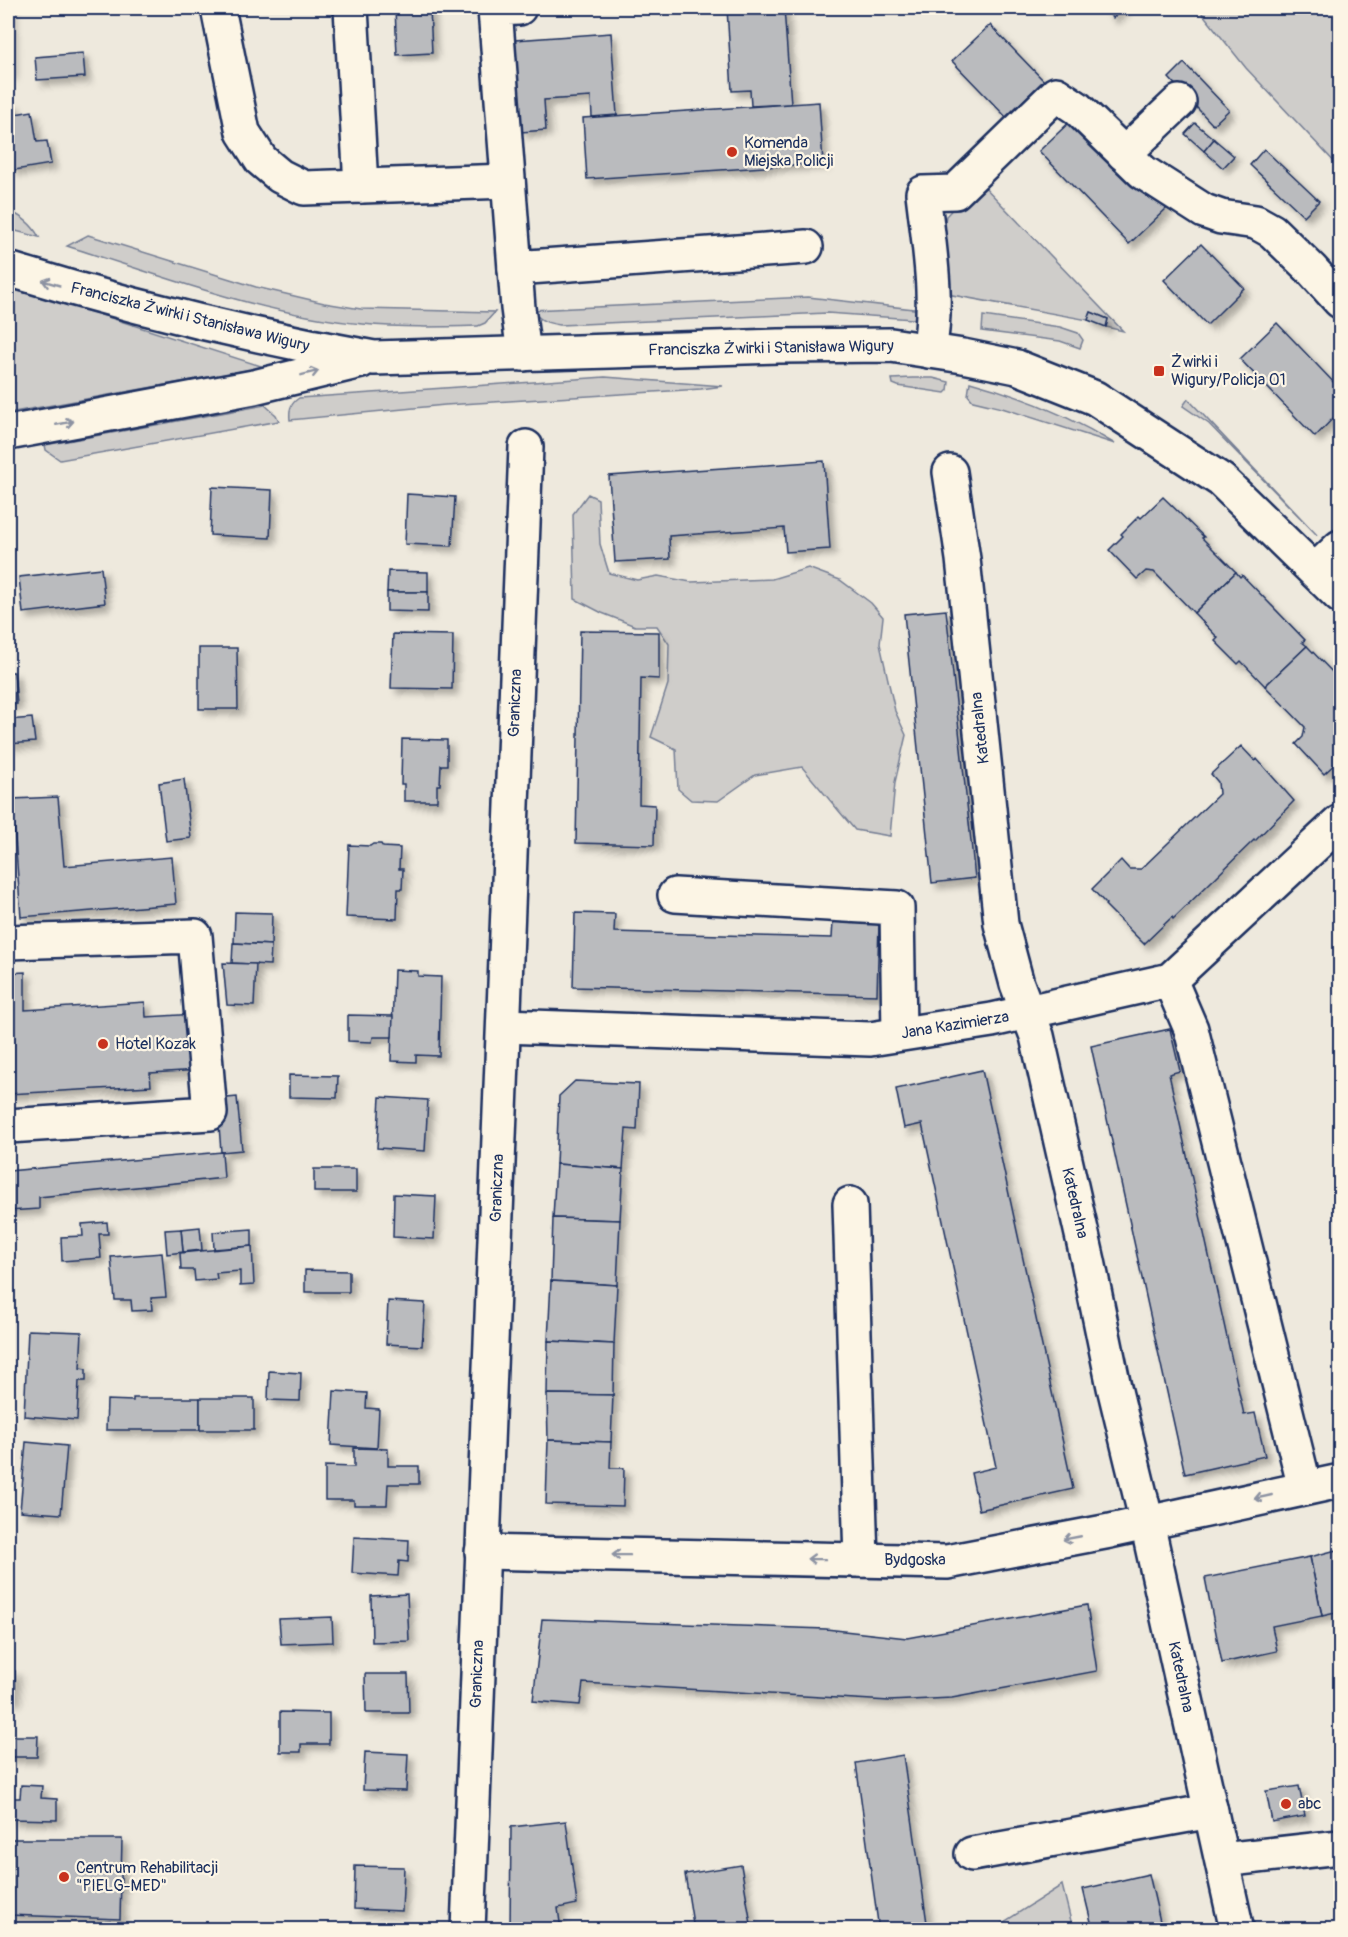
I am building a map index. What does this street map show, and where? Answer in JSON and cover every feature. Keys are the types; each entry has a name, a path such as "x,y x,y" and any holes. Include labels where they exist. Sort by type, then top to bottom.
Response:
{"street":[{"path":"218,8 243,132 261,160 280,176 304,188 508,181"},
{"path":"351,8 361,186"},
{"path":"502,8 508,181 524,354"},
{"path":"929,351 934,326 934,298 923,193 955,192 1056,94 1077,108 1143,172 1204,211 1221,217 1256,222 1272,231 1341,301"},
{"path":"1124,154 1179,102"},
{"path":"515,268 806,248"},
{"name":"Franciszka Żwirki i Stanisława Wigury","path":"8,269 185,319 374,358 891,345 1017,367 1095,398 1221,480 1341,596"},
{"name":"Franciszka Żwirki i Stanisława Wigury","path":"8,433 254,387 374,358"},
{"name":"Graniczna","path":"468,1929 526,447"},
{"name":"Katedralna","path":"950,472 963,559 1001,924 1017,984 1029,1012 1042,1059 1114,1387 1148,1523 1237,1929"},
{"path":"1315,571 1341,547"},
{"path":"1305,1488 1191,1029 1170,980 1340,823"},
{"path":"675,895 897,908 899,1033"},
{"path":"8,942 195,936 210,1113 8,1126"},
{"name":"Jana Kazimierza","path":"504,1026 870,1039 992,1020 1170,980"},
{"path":"850,1204 861,1560"},
{"name":"Bydgoska","path":"482,1552 947,1562 1148,1523 1341,1481"},
{"path":"972,1854 1211,1811"},
{"path":"1222,1860 1341,1847"}],"shaded area":[{"path":"1198,8 1340,8 1340,168 1246,68"},
{"path":"979,181 1123,331 1106,327 1108,319 1091,312 1088,320 947,294 944,226 946,216"},
{"path":"8,210 26,221 39,237 8,229"},
{"path":"88,235 256,287 324,303 361,309 495,312 485,323 478,326 434,327 363,324 288,312 214,293 67,246"},
{"path":"8,285 264,367 8,413"},
{"path":"808,297 922,310 920,316 913,319 827,313 560,325 544,321 532,310"},
{"path":"983,316 1060,327 1078,333 1083,340 1080,348 1060,341 982,331"},
{"path":"605,377 723,386 445,405 290,420 291,408 299,398"},
{"path":"933,378 949,382 948,390 945,393 898,386 893,384 892,379"},
{"path":"970,382 1045,408 1081,424 1115,444 973,401 968,395"},
{"path":"1188,399 1317,535 1209,424 1183,406"},
{"path":"265,405 279,421 60,460 46,450 45,445"},
{"path":"588,494 598,499 600,544 609,573 637,580 658,576 691,582 772,579 808,568 840,580 871,603 883,617 880,644 895,711 906,735 895,782 890,836 855,830 802,767 755,775 718,801 691,800 678,789 676,749 651,737 668,684 669,644 657,626 635,626 575,599 573,514"},
{"path":"1062,1885 1073,1929 993,1929"}],"building":[{"path":"8,8 11,8 11,74 8,74"},
{"path":"395,8 430,8 432,53 397,55"},
{"path":"727,8 784,8 791,104 751,106 750,90 732,91"},
{"path":"1104,8 1124,8 1113,18"},
{"path":"990,25 1044,81 1006,117 952,61"},
{"path":"611,33 617,115 592,117 591,97 544,100 546,130 521,132 515,40"},
{"path":"83,53 85,77 37,80 35,57"},
{"path":"1184,63 1229,110 1213,125 1169,78"},
{"path":"819,102 823,163 587,179 583,118"},
{"path":"14,103 15,114 32,111 37,142 47,141 51,164 15,170 8,164 8,104"},
{"path":"1077,115 1167,208 1129,244 1039,151"},
{"path":"1195,123 1214,139 1204,151 1185,134"},
{"path":"1214,139 1234,156 1223,168 1204,151"},
{"path":"1264,149 1319,201 1304,216 1250,165"},
{"path":"1201,244 1244,288 1207,325 1164,280"},
{"path":"1091,312 1108,319 1106,327 1088,320"},
{"path":"1277,323 1340,389 1340,411 1315,437 1240,359"},
{"path":"824,461 830,549 786,552 784,528 669,536 670,559 615,562 609,476"},
{"path":"212,487 272,490 270,538 210,535"},
{"path":"407,494 455,497 452,546 405,544"},
{"path":"1163,497 1236,572 1194,613 1154,572 1146,571 1137,579 1109,550 1139,516 1141,518"},
{"path":"101,568 105,603 23,613 19,577"},
{"path":"388,571 428,572 428,592 387,592"},
{"path":"1236,572 1240,577 1242,575 1305,640 1302,642 1307,646 1265,686 1241,661 1238,664 1215,641 1218,638 1194,613"},
{"path":"387,592 428,592 428,612 387,611"},
{"path":"946,610 975,878 932,883 904,614"},
{"path":"580,631 659,632 659,679 641,678 639,804 655,805 654,845 576,843"},
{"path":"393,634 453,635 452,689 391,688"},
{"path":"1307,646 1340,680 1340,761 1324,774 1296,744 1303,737 1305,727 1265,686"},
{"path":"199,648 237,648 238,709 199,709"},
{"path":"8,672 14,672 17,704 8,705"},
{"path":"32,718 35,742 8,744 8,720"},
{"path":"402,739 447,740 447,765 441,765 437,801 404,801 404,784 401,784"},
{"path":"1241,746 1255,761 1257,759 1294,801 1255,841 1144,944 1092,889 1121,860 1129,869 1141,869 1219,794 1218,782 1211,774"},
{"path":"184,779 191,838 166,841 159,783"},
{"path":"58,797 64,866 172,857 176,904 21,917 12,799"},
{"path":"373,844 400,848 399,869 403,869 402,889 398,889 397,919 346,917 349,845 370,846"},
{"path":"235,912 272,913 271,945 234,943"},
{"path":"575,913 615,914 614,932 832,938 833,921 879,922 877,995 573,987"},
{"path":"233,943 271,945 270,965 232,963"},
{"path":"223,963 256,964 254,1006 227,1005"},
{"path":"394,970 418,971 418,976 441,977 439,1056 416,1055 416,1062 391,1061"},
{"name":"Hotel Kozak","path":"25,972 25,1010 145,1002 146,1017 196,1014 200,1070 150,1073 151,1086 8,1094 8,973"},
{"path":"348,1015 393,1016 392,1037 373,1037 372,1042 348,1041"},
{"path":"1170,1029 1180,1071 1169,1074 1244,1415 1255,1413 1265,1456 1185,1474 1091,1046"},
{"path":"982,1070 1073,1489 979,1510 971,1473 996,1467 922,1124 904,1128 896,1089"},
{"path":"289,1075 338,1076 337,1098 289,1097"},
{"path":"575,1081 639,1084 637,1130 626,1129 623,1169 556,1164 559,1096"},
{"path":"237,1097 242,1150 221,1152 217,1099"},
{"path":"380,1097 428,1100 425,1151 377,1148"},
{"path":"222,1152 224,1178 39,1197 39,1209 8,1211 8,1171"},
{"path":"556,1164 623,1169 620,1220 553,1218"},
{"path":"314,1169 356,1169 356,1192 314,1192"},
{"path":"394,1194 436,1196 434,1239 393,1237"},
{"path":"553,1218 620,1220 617,1285 551,1281"},
{"path":"107,1222 108,1234 99,1234 101,1258 62,1261 61,1237 83,1236 82,1224"},
{"path":"200,1227 202,1250 183,1252 181,1229"},
{"path":"181,1229 183,1252 167,1254 165,1230"},
{"path":"252,1229 252,1246 214,1249 213,1232"},
{"path":"252,1246 254,1285 240,1286 240,1271 216,1273 217,1279 195,1281 194,1270 181,1270 180,1253"},
{"path":"162,1253 166,1297 151,1298 152,1310 132,1311 131,1300 115,1300 111,1257"},
{"path":"305,1270 349,1271 349,1292 305,1292"},
{"path":"551,1281 617,1285 614,1344 548,1341"},
{"path":"388,1301 425,1303 422,1346 386,1344"},
{"path":"28,1330 82,1332 80,1368 86,1369 86,1381 79,1381 77,1420 24,1416"},
{"path":"548,1341 614,1344 613,1395 547,1394"},
{"path":"269,1371 301,1373 300,1401 268,1400"},
{"path":"334,1391 367,1393 366,1408 379,1409 377,1448 331,1445"},
{"path":"547,1394 613,1395 611,1442 548,1440"},
{"path":"133,1398 200,1398 200,1430 106,1430 107,1400 133,1401"},
{"path":"200,1398 254,1398 254,1430 200,1430"},
{"path":"548,1440 611,1442 610,1468 624,1468 623,1506 546,1504"},
{"path":"26,1442 67,1446 61,1514 20,1511"},
{"path":"354,1448 388,1449 388,1466 419,1466 419,1484 388,1484 387,1505 354,1505 354,1500 325,1500 325,1466 354,1467"},
{"path":"354,1537 409,1540 408,1562 399,1561 398,1576 352,1573"},
{"path":"1340,1549 1340,1612 1322,1616 1310,1557"},
{"path":"1310,1557 1322,1616 1272,1626 1277,1651 1222,1663 1205,1578"},
{"path":"407,1594 409,1641 372,1642 371,1596"},
{"path":"1087,1605 1097,1671 952,1698 889,1701 583,1683 580,1705 533,1701 542,1619 826,1629 907,1638"},
{"path":"332,1617 333,1642 281,1644 279,1619"},
{"path":"8,1671 15,1671 15,1699 8,1699"},
{"path":"365,1674 408,1674 409,1713 366,1713"},
{"path":"280,1712 329,1713 329,1744 301,1744 301,1752 280,1752"},
{"path":"8,1736 38,1736 37,1757 8,1757"},
{"path":"365,1752 408,1754 406,1791 363,1790"},
{"path":"903,1755 928,1930 879,1930 856,1763"},
{"path":"21,1785 42,1786 41,1798 57,1799 57,1820 10,1819 10,1798 20,1798"},
{"name":"abc","path":"1299,1786 1305,1816 1272,1822 1266,1791"},
{"path":"566,1821 577,1904 558,1908 561,1930 510,1930 511,1827"},
{"name":"Centrum Rehabilitacji \"PIELG-MED\"","path":"8,1839 122,1839 120,1919 8,1915"},
{"path":"741,1865 752,1930 694,1930 685,1874"},
{"path":"355,1866 404,1867 402,1911 354,1909"},
{"path":"1149,1874 1162,1930 1093,1930 1083,1889"}],"place":[{"name":"Komenda Miejska Policji","path":"732,152"},
{"name":"Żwirki i Wigury/Policja 01","path":"1159,371"},
{"name":"Hotel Kozak","path":"103,1044"},
{"name":"abc","path":"1286,1804"},
{"name":"Centrum Rehabilitacji \"PIELG-MED\"","path":"64,1877"}]}
